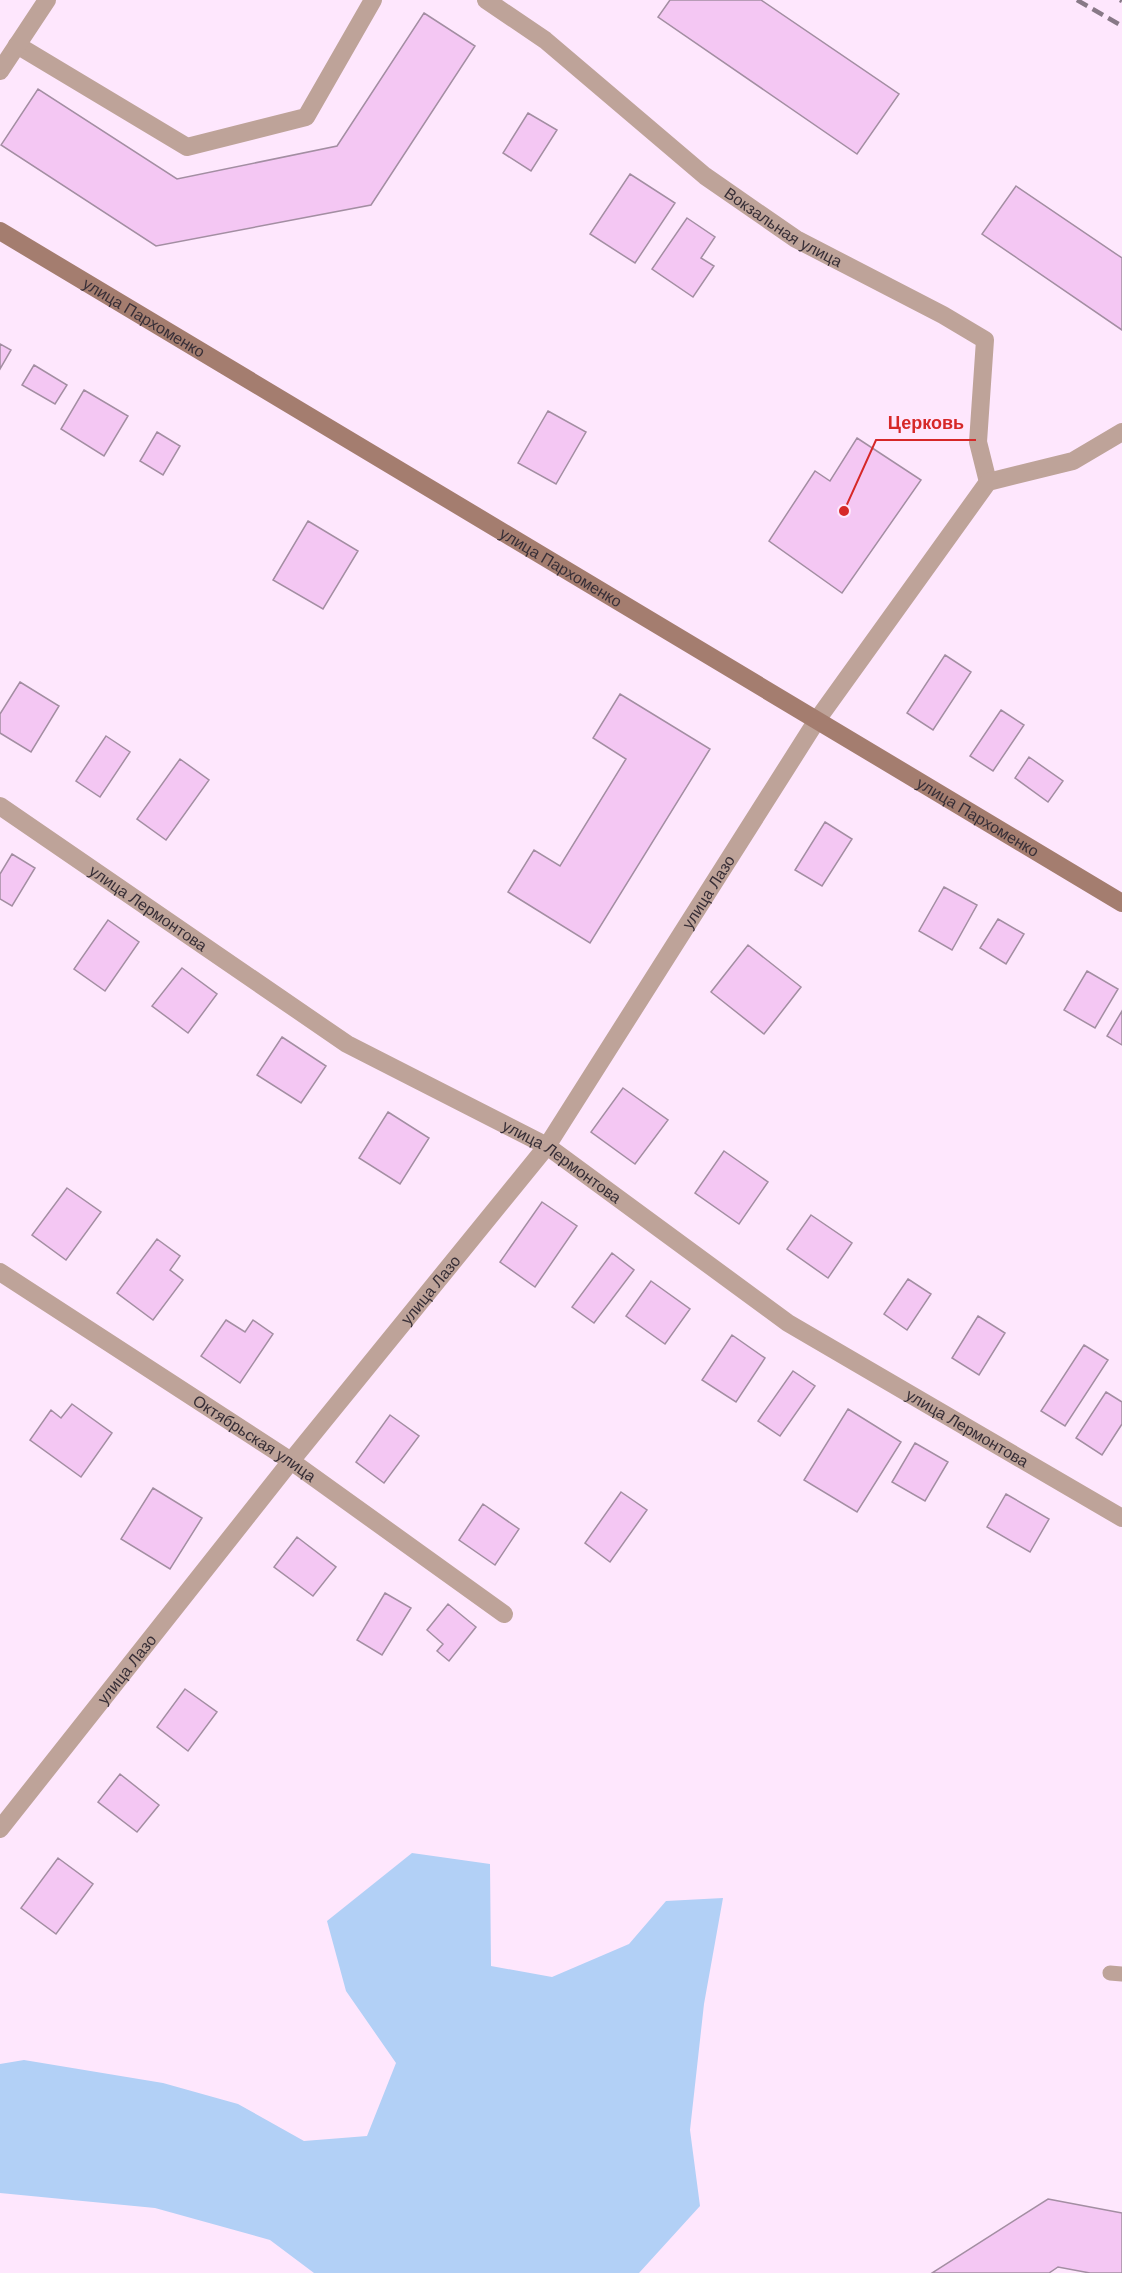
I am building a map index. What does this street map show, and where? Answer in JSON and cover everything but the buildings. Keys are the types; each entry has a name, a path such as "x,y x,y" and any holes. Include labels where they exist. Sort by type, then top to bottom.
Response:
{"street":[{"path":"0,71 47,0"},
{"path":"17,45 188,147 306,117 373,0"},
{"name":"Вокзальная улица","path":"486,0 545,40 705,176 796,239 943,315 985,340 978,442 988,482"},
{"name":"улица Пархоменко","path":"0,231 1122,903"},
{"path":"988,482 1072,461 1122,432"},
{"name":"улица Лазо","path":"0,1829 291,1461 547,1146 818,720 988,482"},
{"name":"улица Лермонтова","path":"0,806 347,1044 547,1146 788,1323 1122,1518"},
{"name":"Октябрьская улица","path":"0,1272 291,1461 504,1614"}],"water":[{"path":"412,1853 490,1864 491,1966 552,1977 629,1944 666,1901 723,1898 704,2004 690,2130 700,2206 639,2273 314,2273 270,2240 155,2208 0,2193 0,2064 24,2060 163,2083 238,2104 304,2141 367,2136 396,2063 346,1991 327,1921"}],"railway":[{"path":"1077,0 1122,26"}],"place":[{"name":"Церковь","path":"844,511"}]}
